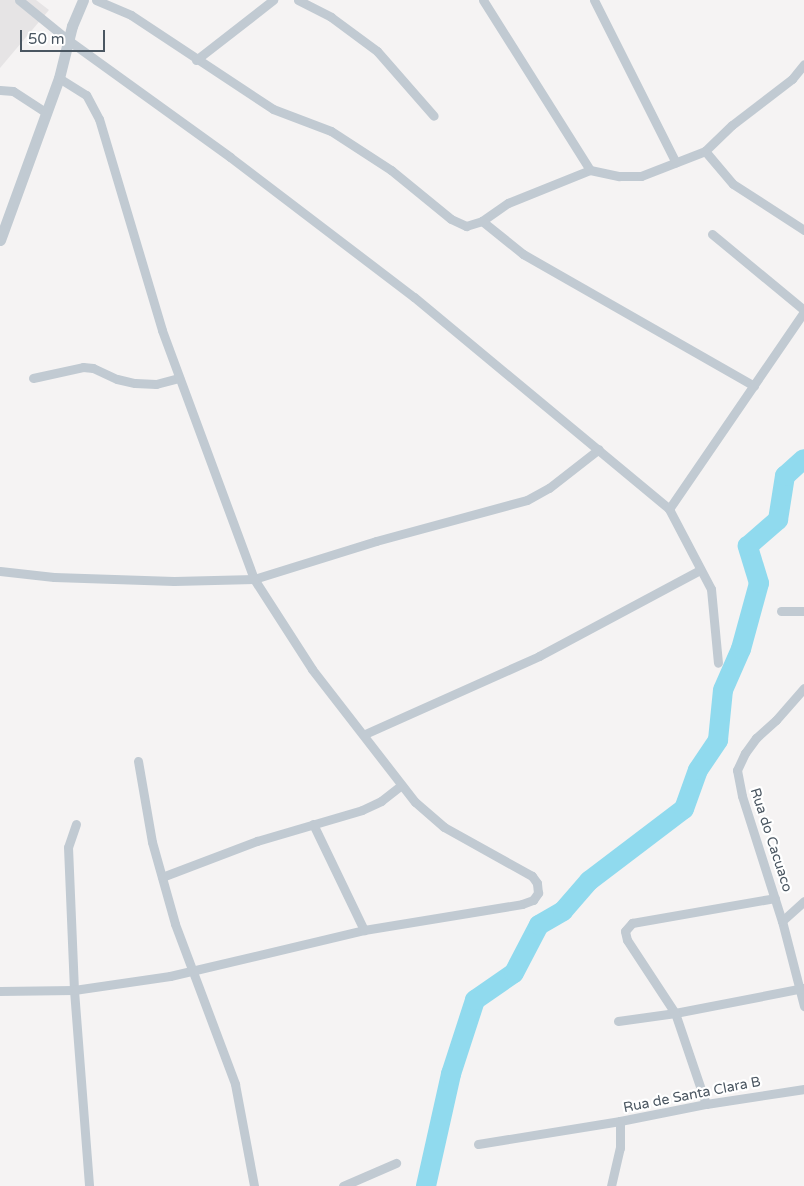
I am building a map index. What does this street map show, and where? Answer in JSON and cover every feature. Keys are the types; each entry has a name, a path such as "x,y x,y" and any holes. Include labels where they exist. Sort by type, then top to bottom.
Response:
{"street":[{"path":"19,0 68,40 230,158 414,297 669,508 711,589 718,663"},
{"path":"0,240 26,171 45,112 59,78 68,40 83,0"},
{"path":"96,0 131,15 196,60 282,114 331,131 391,170 451,220 466,226 482,221 508,203 590,170 619,176 641,176 704,151 732,124 792,80 804,64"},
{"path":"196,60 273,0"},
{"path":"298,0 331,17 377,51 434,116"},
{"path":"483,0 590,170"},
{"path":"594,0 676,163"},
{"path":"0,991 74,990 192,972 364,930 522,904 533,900 538,893 537,883 532,876 444,827 400,786 365,734 312,669 254,579 162,330 94,106 86,96 59,78"},
{"path":"0,90 13,91 45,112"},
{"path":"704,151 733,184 804,230"},
{"path":"482,221 523,254 754,386"},
{"path":"669,508 804,311 712,234"},
{"path":"33,378 83,367 93,368 117,380 136,383 156,384 179,378"},
{"path":"0,571 54,577 174,581 254,579 376,541 527,500 549,488 599,449"},
{"path":"365,734 540,656 700,570"},
{"path":"781,612 804,611"},
{"name":"Rua do Cacuaco","path":"804,688 776,720 756,738 744,753 737,770 742,796 782,921 801,988 804,1006"},
{"path":"138,761 152,842 162,877 192,972 235,1084 254,1186"},
{"path":"162,877 257,841 371,807 400,786"},
{"path":"76,824 68,847 74,990 89,1186"},
{"path":"313,824 364,930"},
{"path":"706,1104 675,1013 627,940 625,930 632,923 775,898"},
{"path":"782,921 804,902"},
{"path":"618,1020 675,1013 801,988"},
{"name":"Rua de Santa Clara B","path":"610,1186 620,1148 620,1121 706,1104 804,1089"},
{"path":"478,1144 620,1121"},
{"path":"343,1186 396,1163"}],"shaded area":[{"path":"0,0 36,0 49,10 0,68"}],"waterway":[{"path":"426,1186 451,1074 475,1000 514,973 539,925 563,911 589,881 684,809 698,770 718,740 723,690 741,649 759,583 748,546 778,520 785,476 804,459"}]}
